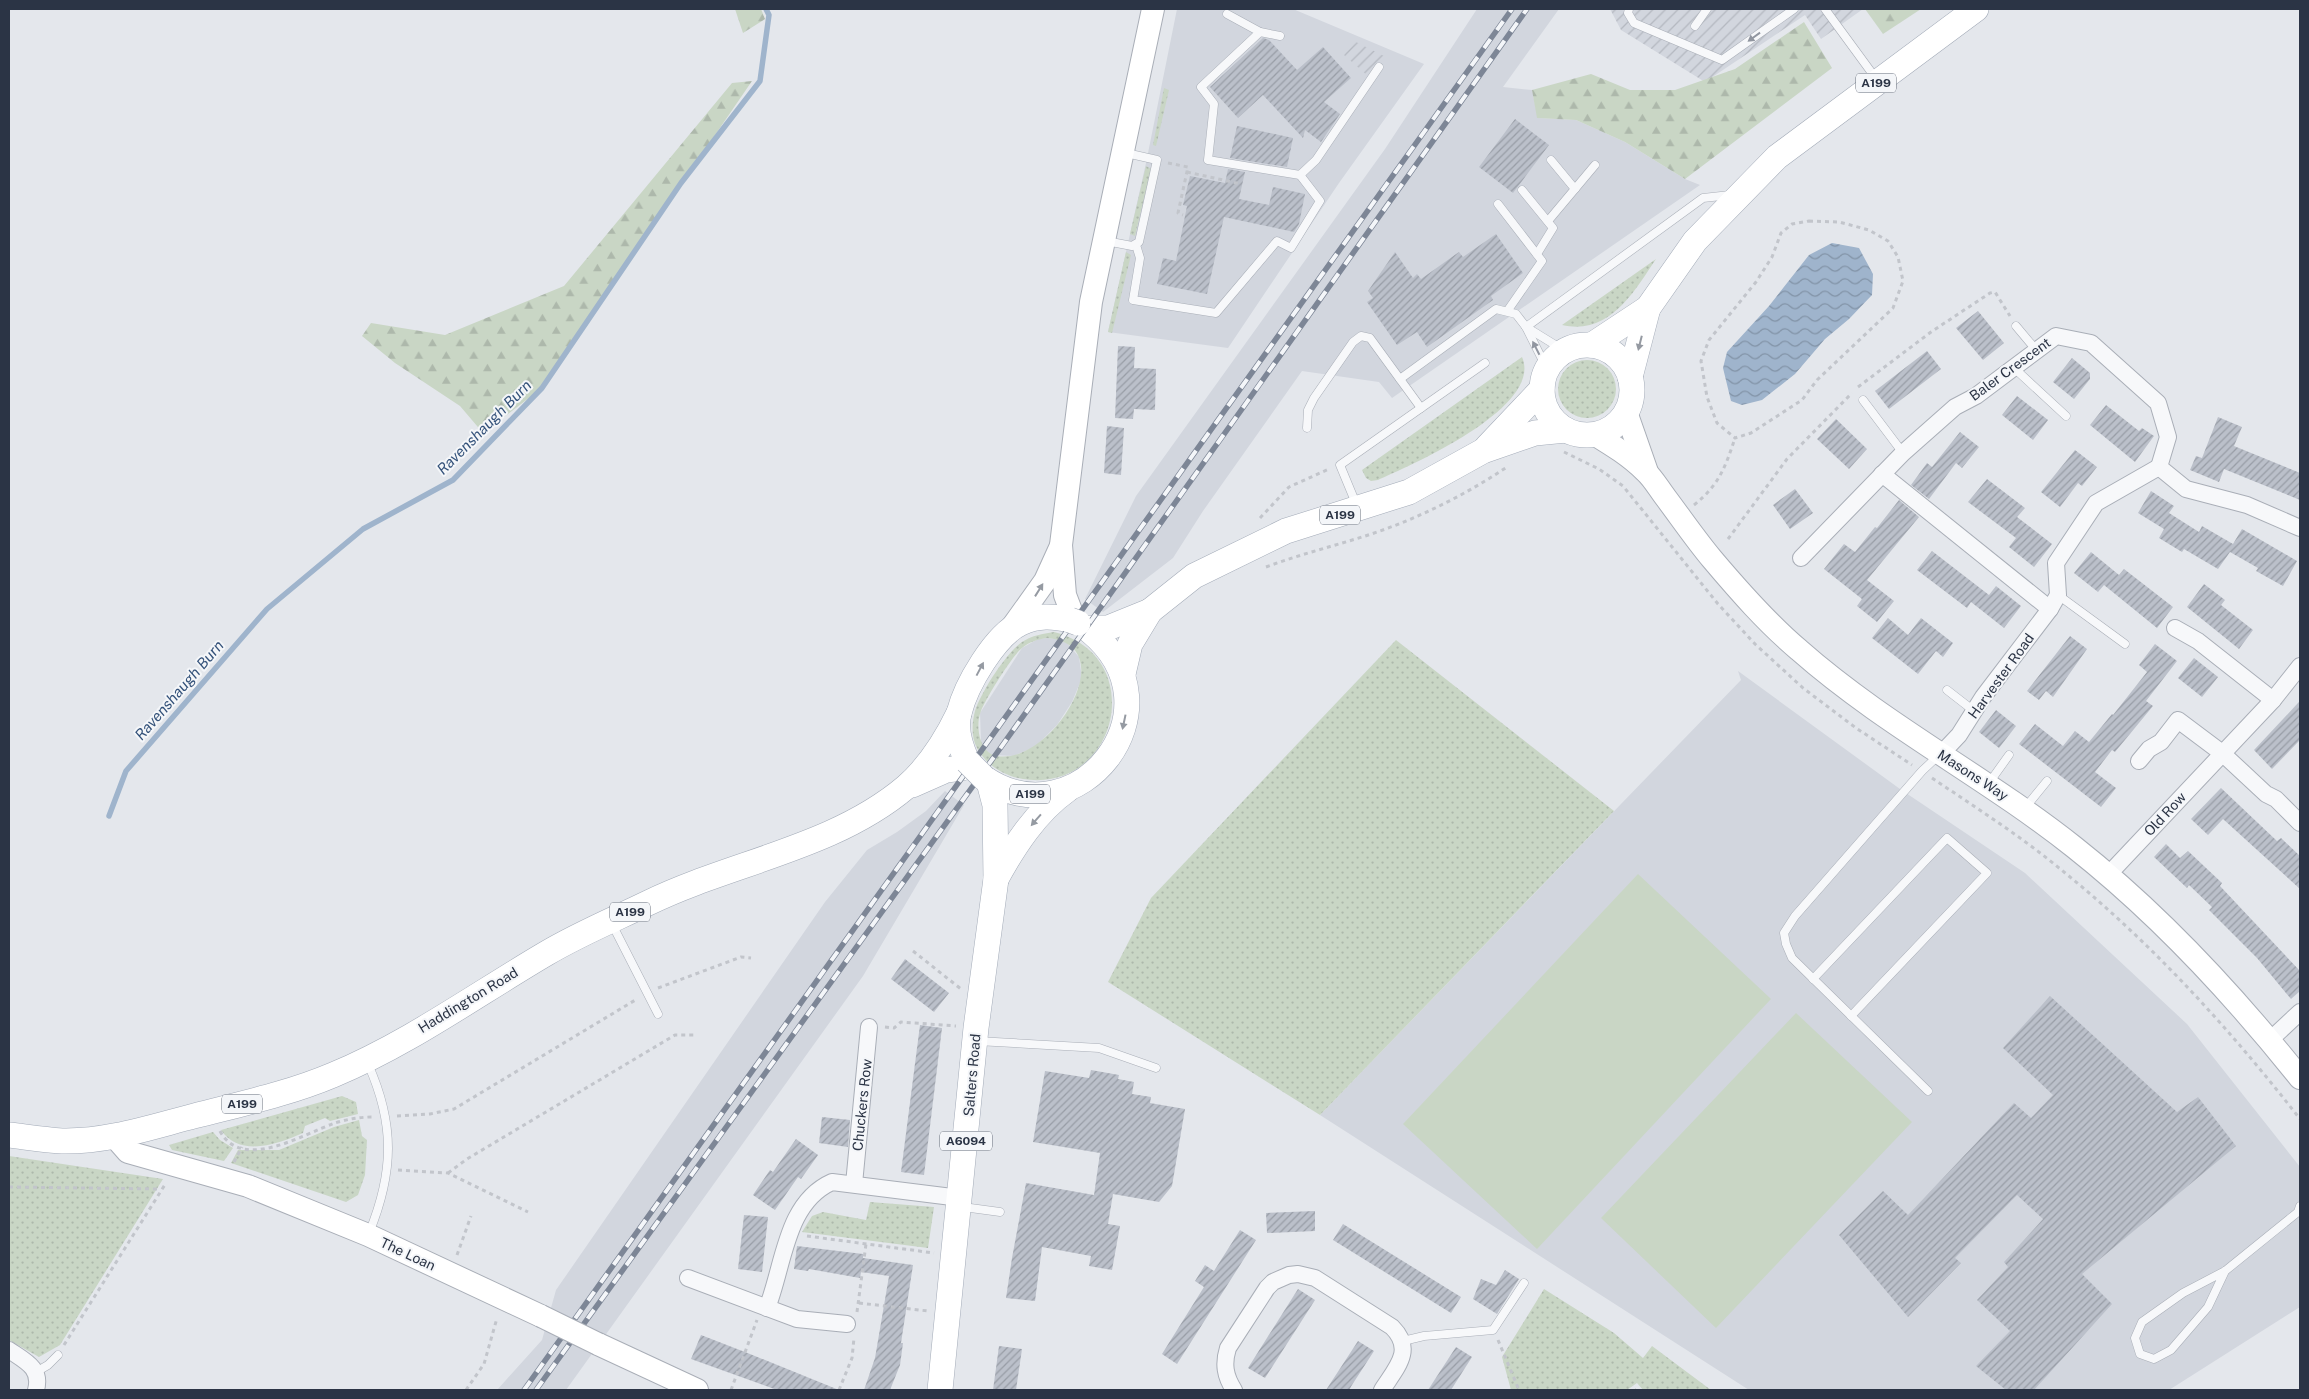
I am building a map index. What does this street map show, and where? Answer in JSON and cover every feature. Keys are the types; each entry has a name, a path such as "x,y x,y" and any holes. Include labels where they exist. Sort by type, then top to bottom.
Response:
{"main road":[{"name":"A199","path":"1484,451 1545,379 1553,360 1565,351 1579,346 1592,345 1648,308 1696,241 1777,157 1976,9"},
{"name":"A199","path":"1626,412 1632,397 1630,377 1648,308"},
{"path":"1592,345 1608,350 1620,359 1630,377"},
{"path":"1545,379 1547,409 1557,423 1562,441"},
{"path":"1594,434 1616,424 1626,412"},
{"name":"A199","path":"1081,624 1110,652 1123,674 1127,699 1126,718 1121,736 1111,754 1099,768 1071,786 1040,794 1021,793 975,772 959,739 959,713 985,659 1010,630 1030,620 1043,617 1056,617 1081,624 1108,628 1150,610 1194,576 1221,561 1286,531 1359,510 1409,492 1484,451 1535,434 1562,441 1580,434 1594,434"},
{"name":"A199","path":"1123,674 1130,644 1150,610"},
{"name":"Haddington Road","path":"905,788 920,774 945,741 959,713"},
{"name":"Haddington Road","path":"9,1135 62,1141 114,1136 267,1097 310,1084 367,1060 550,951 610,921 693,883 795,847 829,832 853,821 905,788 940,773 975,772"},
{"name":"Salters Road","path":"940,1390 975,1041 996,880 995,804 975,772"},
{"name":"Salters Road","path":"996,880 1008,858 1032,825 1071,786"}],"street":[{"path":"1081,624 1065,595 1061,545 1091,302 1153,9"},
{"name":"Baler Crescent","path":"1800,558 1903,453 1955,407 1976,396 2056,336 2091,343 2158,403 2168,437 2159,467"},
{"name":"Masons Way","path":"1626,412 1647,472"},
{"name":"Masons Way","path":"1594,434 1619,449 1647,472 1731,581 1757,610 1799,651 1862,700 2024,810 2108,875 2200,962 2270,1040 2300,1078"},
{"path":"2054,602 2056,563 2096,503 2159,467 2186,490 2247,505 2300,528"},
{"path":"1882,474 2054,602"},
{"path":"1010,630 1041,586 1061,545"},
{"name":"Harvester Road","path":"1940,754 1959,735 1974,711 2054,602"},
{"path":"2175,628 2198,641 2273,700"},
{"name":"Old Row","path":"2108,875 2273,700 2300,666"},
{"path":"2139,761 2148,749 2161,742 2178,720 2222,753 2266,794 2276,799 2300,823"},
{"path":"2270,1040 2300,1012"},
{"name":"Chuckers Row","path":"854,1184 869,1027"},
{"name":"The Loan","path":"114,1136 128,1152 248,1186 368,1235 692,1389"},
{"path":"765,1307 776,1285 793,1221 819,1188 832,1182 854,1184 960,1202"},
{"path":"1234,1390 1226,1374 1225,1365 1228,1348 1267,1288 1273,1282 1289,1274 1315,1278 1392,1327 1403,1341 1404,1350 1401,1360 1382,1390"},
{"path":"688,1278 797,1319 847,1324"},
{"path":"9,1350 32,1365 38,1381 36,1390"}],"lane":[{"path":"1629,9 1628,13 1634,23 1722,60 1794,9"},
{"path":"1695,26 1707,9"},
{"path":"1825,9 1878,81"},
{"path":"1227,14 1260,32 1280,36"},
{"path":"1136,245 1140,258 1133,300 1216,313 1277,241 1291,248 1320,201 1300,175 1208,160 1214,104 1201,87 1260,32"},
{"path":"1300,175 1316,160 1379,67"},
{"path":"1123,152 1158,160 1139,242 1136,245"},
{"path":"1551,160 1575,190"},
{"path":"1548,221 1595,165"},
{"path":"1522,190 1553,228 1537,254"},
{"path":"1526,327 1703,198 1742,194"},
{"path":"1498,204 1542,260 1508,310"},
{"path":"1104,240 1124,245 1136,245"},
{"path":"1400,379 1496,309 1508,310 1516,314 1526,327 1545,379"},
{"path":"2016,326 2037,351"},
{"path":"1526,327 1565,351"},
{"path":"1307,428 1308,410 1314,398 1353,342 1361,336 1370,338 1421,408"},
{"path":"1359,510 1340,465 1485,363"},
{"path":"2014,368 2066,416"},
{"path":"1863,400 1903,453"},
{"path":"2054,602 2125,644"},
{"path":"1947,690 1974,711"},
{"path":"1928,1091 1792,958 1784,933 1795,916 1922,771 1940,754"},
{"path":"1988,784 2009,755"},
{"path":"2024,810 2047,781"},
{"path":"1813,979 1947,838 1987,873 1851,1016"},
{"path":"610,921 658,1014"},
{"path":"975,1041 1099,1048 1156,1068"},
{"path":"367,1060 382,1097 389,1151 381,1204 368,1235"},
{"path":"960,1202 1000,1212"},
{"path":"2225,1271 2208,1307 2171,1350 2154,1359 2140,1354 2135,1338 2142,1322 2183,1293 2225,1271 2298,1212 2300,1206"},
{"path":"1403,1341 1424,1336 1493,1330 1524,1283"},
{"path":"36,1372 48,1365 58,1354"}],"path":[{"path":"1158,160 1188,167 1178,213 1183,215"},
{"path":"1186,172 1241,184"},
{"path":"1809,221 1839,222 1869,230 1888,241 1898,257 1903,282 1893,308 1817,380 1802,400 1751,433 1735,438 1717,423 1707,397 1701,360 1709,340 1756,282 1772,257 1781,233 1792,224 1809,221"},
{"path":"1728,539 1787,459 1836,407 1861,385 1870,381 1932,332 1990,293 1995,292 2016,326"},
{"path":"1680,517 1711,491 1723,474 1735,438"},
{"path":"1562,441 1566,452 1575,460 1599,470 1623,486 1718,604 1755,644 1803,688 1856,728 2001,824 2060,868 2142,942 2205,1006 2258,1066 2300,1119"},
{"path":"1265,567 1302,554 1363,537 1418,516 1476,487 1515,461"},
{"path":"1258,520 1289,487 1340,465"},
{"path":"913,951 962,990 961,999"},
{"path":"215,1110 220,1132 224,1138 234,1145 253,1149 276,1148 334,1124 358,1117 430,1114 454,1109 647,993 741,956 751,958"},
{"path":"869,1027 894,1028 901,1022 958,1026 959,1017"},
{"path":"448,1173 467,1159 675,1035 696,1035"},
{"path":"387,1170 448,1173 528,1212"},
{"path":"58,1354 169,1179"},
{"path":"9,1187 161,1189"},
{"path":"788,1234 953,1255"},
{"path":"859,1303 947,1313"},
{"path":"731,1390 765,1307"},
{"path":"1493,1330 1519,1390"}],"shaded area":[{"path":"1177,9 1293,9 1424,64 1339,183 1228,348 1108,332 1146,163"},
{"path":"1477,9 1559,9 1503,87 1532,90 1538,118 1576,120 1625,142 1685,179 1700,185 1392,398 1379,382 1302,371 1203,511 1173,558 1103,612 1085,599 1136,496 1385,149"},
{"path":"1610,9 1863,9 1821,39 1805,15 1705,82 1621,30"},
{"path":"1354,41 1384,56 1368,76 1344,55"},
{"path":"1047,638 1067,643 1079,657 1082,678 1072,702 1057,725 1035,747 1013,756 993,755 987,752 981,742 980,713 1022,648 1038,639"},
{"path":"1738,671 1900,789 2025,873 2187,1024 2300,1167 2300,1307 2169,1390 1749,1390 1320,1115 1741,680"},
{"path":"945,791 964,805 863,976 566,1390 497,1390 542,1340 556,1290 825,902 867,850 897,832 926,811"}],"green space":[{"path":"735,9 761,9 765,19 743,33"},
{"path":"1865,9 1921,9 1883,34"},
{"path":"1804,22 1832,68 1685,179 1625,142 1576,120 1537,118 1532,90 1591,74 1630,90 1675,90 1735,69"},
{"path":"752,81 542,388 483,433 460,406 395,363 362,336 371,323 445,335 564,286 732,83"},
{"path":"1164,88 1169,90 1156,146 1153,145"},
{"path":"1146,166 1151,169 1135,236 1130,234"},
{"path":"1126,252 1131,255 1112,333 1108,332"},
{"path":"1656,259 1639,285 1607,318 1579,327 1562,325"},
{"path":"1522,357 1524,376 1514,395 1495,414 1471,432 1418,461 1378,480 1371,481 1366,478 1362,470"},
{"path":"1587,360 1598,362 1611,373 1616,389 1614,400 1603,413 1587,418 1576,416 1563,405 1558,389 1560,378 1571,365"},
{"path":"1054,632 1084,646 1103,667 1111,693 1110,720 1100,745 1081,766 1056,778 1016,778 996,769 985,760 977,748 973,730 975,711 988,684 1016,647 1022,642 1038,635","holes":["1047,638 1070,645 1080,661 1080,681 1072,703 1057,725 1039,743 1018,754 997,756 991,754 986,750 980,738 979,717 988,697 1012,659 1025,646 1040,639"]},
{"path":"1396,640 1614,811 1320,1115 1108,982 1151,898"},
{"path":"1638,874 1771,999 1537,1249 1403,1124"},
{"path":"1796,1013 1912,1122 1716,1328 1601,1218"},
{"path":"342,1096 356,1102 358,1114 330,1121 325,1118 305,1126 303,1133 282,1141 260,1146 249,1146 238,1144 229,1139 221,1130"},
{"path":"359,1120 362,1136 367,1140 365,1175 358,1195 346,1202 231,1163 238,1150 279,1150 334,1127"},
{"path":"213,1132 220,1140 233,1148 224,1161 172,1150 169,1145"},
{"path":"9,1156 163,1179 60,1345 39,1357 9,1340"},
{"path":"870,1202 934,1207 928,1248 802,1232 812,1216 823,1212 866,1220"},
{"path":"1544,1289 1614,1333 1643,1358 1652,1346 1711,1390 1643,1390 1637,1383 1627,1390 1511,1390 1502,1357"}],"water":[{"path":"1832,243 1859,248 1873,274 1872,295 1849,319 1825,339 1795,374 1762,400 1742,405 1731,401 1723,368 1727,352 1769,306 1809,255"}],"building":[{"path":"1263,38 1269,40 1297,70 1323,47 1351,78 1324,102 1340,114 1321,142 1305,130 1303,138 1263,95 1238,118 1210,87"},
{"path":"1515,119 1549,145 1513,193 1479,167"},
{"path":"1237,126 1293,138 1287,167 1230,158"},
{"path":"1228,169 1245,172 1239,199 1269,205 1273,187 1305,194 1299,224 1294,232 1224,217 1207,294 1157,284 1163,258 1176,261 1187,206 1183,205 1190,176 1225,183"},
{"path":"1496,234 1523,273 1491,296 1493,300 1427,347 1417,332 1397,345 1367,302 1373,298 1368,291 1395,252 1413,278 1417,274 1421,279 1459,252 1463,257"},
{"path":"1978,311 2004,343 1983,360 1956,328"},
{"path":"1118,346 1135,347 1134,368 1156,369 1155,410 1134,409 1133,419 1115,418"},
{"path":"1927,351 1941,369 1889,409 1875,391"},
{"path":"2072,358 2090,373 2090,379 2074,399 2053,382"},
{"path":"2017,396 2048,420 2033,440 2002,415"},
{"path":"2106,405 2139,431 2142,428 2154,436 2135,462 2090,425"},
{"path":"2218,417 2242,427 2234,446 2300,473 2300,500 2224,469 2219,482 2190,470 2196,456 2202,458"},
{"path":"1836,419 1867,449 1849,469 1817,439"},
{"path":"1107,426 1124,428 1121,475 1104,473"},
{"path":"1960,432 1979,447 1962,468 1956,463 1929,499 1911,485 1927,463 1932,467"},
{"path":"2075,450 2097,467 2082,486 2078,483 2060,507 2041,492"},
{"path":"1987,479 2025,508 2017,517 2052,544 2034,567 2009,547 2016,538 1968,502"},
{"path":"1795,489 1813,513 1790,529 1773,505"},
{"path":"2151,491 2174,506 2169,513 2199,532 2202,526 2233,544 2242,529 2297,561 2283,586 2256,571 2258,568 2230,552 2218,569 2184,549 2182,552 2159,538 2164,529 2138,513"},
{"path":"1899,500 1919,517 1867,580 1894,601 1877,622 1857,606 1862,599 1824,569 1844,544 1855,552"},
{"path":"1932,551 1989,595 1996,586 2021,606 2004,628 1971,602 1967,608 1917,570"},
{"path":"2091,552 2119,575 2124,569 2173,607 2157,628 2104,585 2098,592 2074,573"},
{"path":"2204,584 2225,600 2221,605 2253,630 2239,649 2187,607"},
{"path":"1888,618 1908,635 1921,618 1953,643 1943,657 1936,651 1918,674 1872,638"},
{"path":"2070,636 2087,649 2053,697 2046,691 2039,700 2027,691"},
{"path":"2155,644 2177,661 2146,701 2153,706 2115,752 2112,750 2095,772 2116,788 2101,807 2019,744 2035,724 2063,746 2075,731 2089,742 2147,672 2139,665"},
{"path":"2194,658 2218,677 2202,697 2178,678"},
{"path":"2300,701 2300,740 2272,769 2254,750"},
{"path":"1996,710 2016,726 1999,748 1979,732"},
{"path":"2221,788 2277,841 2281,838 2300,856 2300,889 2223,819 2208,835 2191,819"},
{"path":"2166,844 2180,858 2188,851 2222,883 2220,886 2300,971 2300,991 2291,999 2257,958 2209,910 2212,907 2189,885 2187,888 2154,857"},
{"path":"905,959 949,993 934,1012 891,979"},
{"path":"2050,996 2177,1112 2198,1097 2236,1146 2082,1274 2112,1304 2034,1390 2006,1390 1976,1366 2010,1331 1977,1300 2008,1267 2004,1262 2043,1219 2017,1195 1955,1258 1961,1263 1908,1317 1839,1235 1883,1191 1908,1215 2014,1103 2031,1118 2053,1095 2003,1048"},
{"path":"920,1025 942,1028 924,1175 901,1172"},
{"path":"1091,1070 1119,1075 1118,1079 1134,1082 1132,1094 1151,1097 1150,1103 1185,1109 1172,1186 1159,1202 1113,1194 1108,1224 1120,1226 1112,1270 1089,1266 1091,1256 1042,1247 1035,1301 1006,1298 1026,1183 1094,1195 1100,1153 1033,1142 1045,1071 1089,1078"},
{"path":"822,1117 850,1120 848,1147 819,1143"},
{"path":"796,1139 818,1155 801,1179 798,1177 775,1210 753,1195 770,1170 773,1172"},
{"path":"1315,1211 1315,1231 1267,1233 1266,1213"},
{"path":"744,1215 768,1217 762,1272 738,1269"},
{"path":"1343,1224 1461,1297 1451,1313 1333,1240"},
{"path":"1240,1230 1256,1240 1177,1364 1162,1354 1204,1287 1195,1281 1205,1265 1214,1271"},
{"path":"797,1246 863,1254 863,1258 913,1265 901,1343 903,1343 900,1365 890,1390 864,1390 875,1358 889,1276 861,1272 860,1278 809,1269 808,1271 794,1269"},
{"path":"1505,1270 1519,1279 1497,1314 1473,1299 1481,1279 1496,1285"},
{"path":"1298,1289 1315,1300 1265,1378 1248,1368"},
{"path":"701,1335 839,1390 777,1390 691,1359"},
{"path":"1358,1341 1374,1351 1349,1390 1326,1390"},
{"path":"999,1346 1022,1349 1016,1390 993,1390"},
{"path":"1456,1347 1472,1357 1451,1390 1428,1390"}],"waterway":[{"name":"Ravenshaugh Burn","path":"109,816 126,771 267,609 363,529 453,480 542,388 681,183 760,81 769,15 766,9"}],"railway":[{"path":"524,1390 1512,9"},
{"path":"536,1390 999,750 1527,9"}]}
